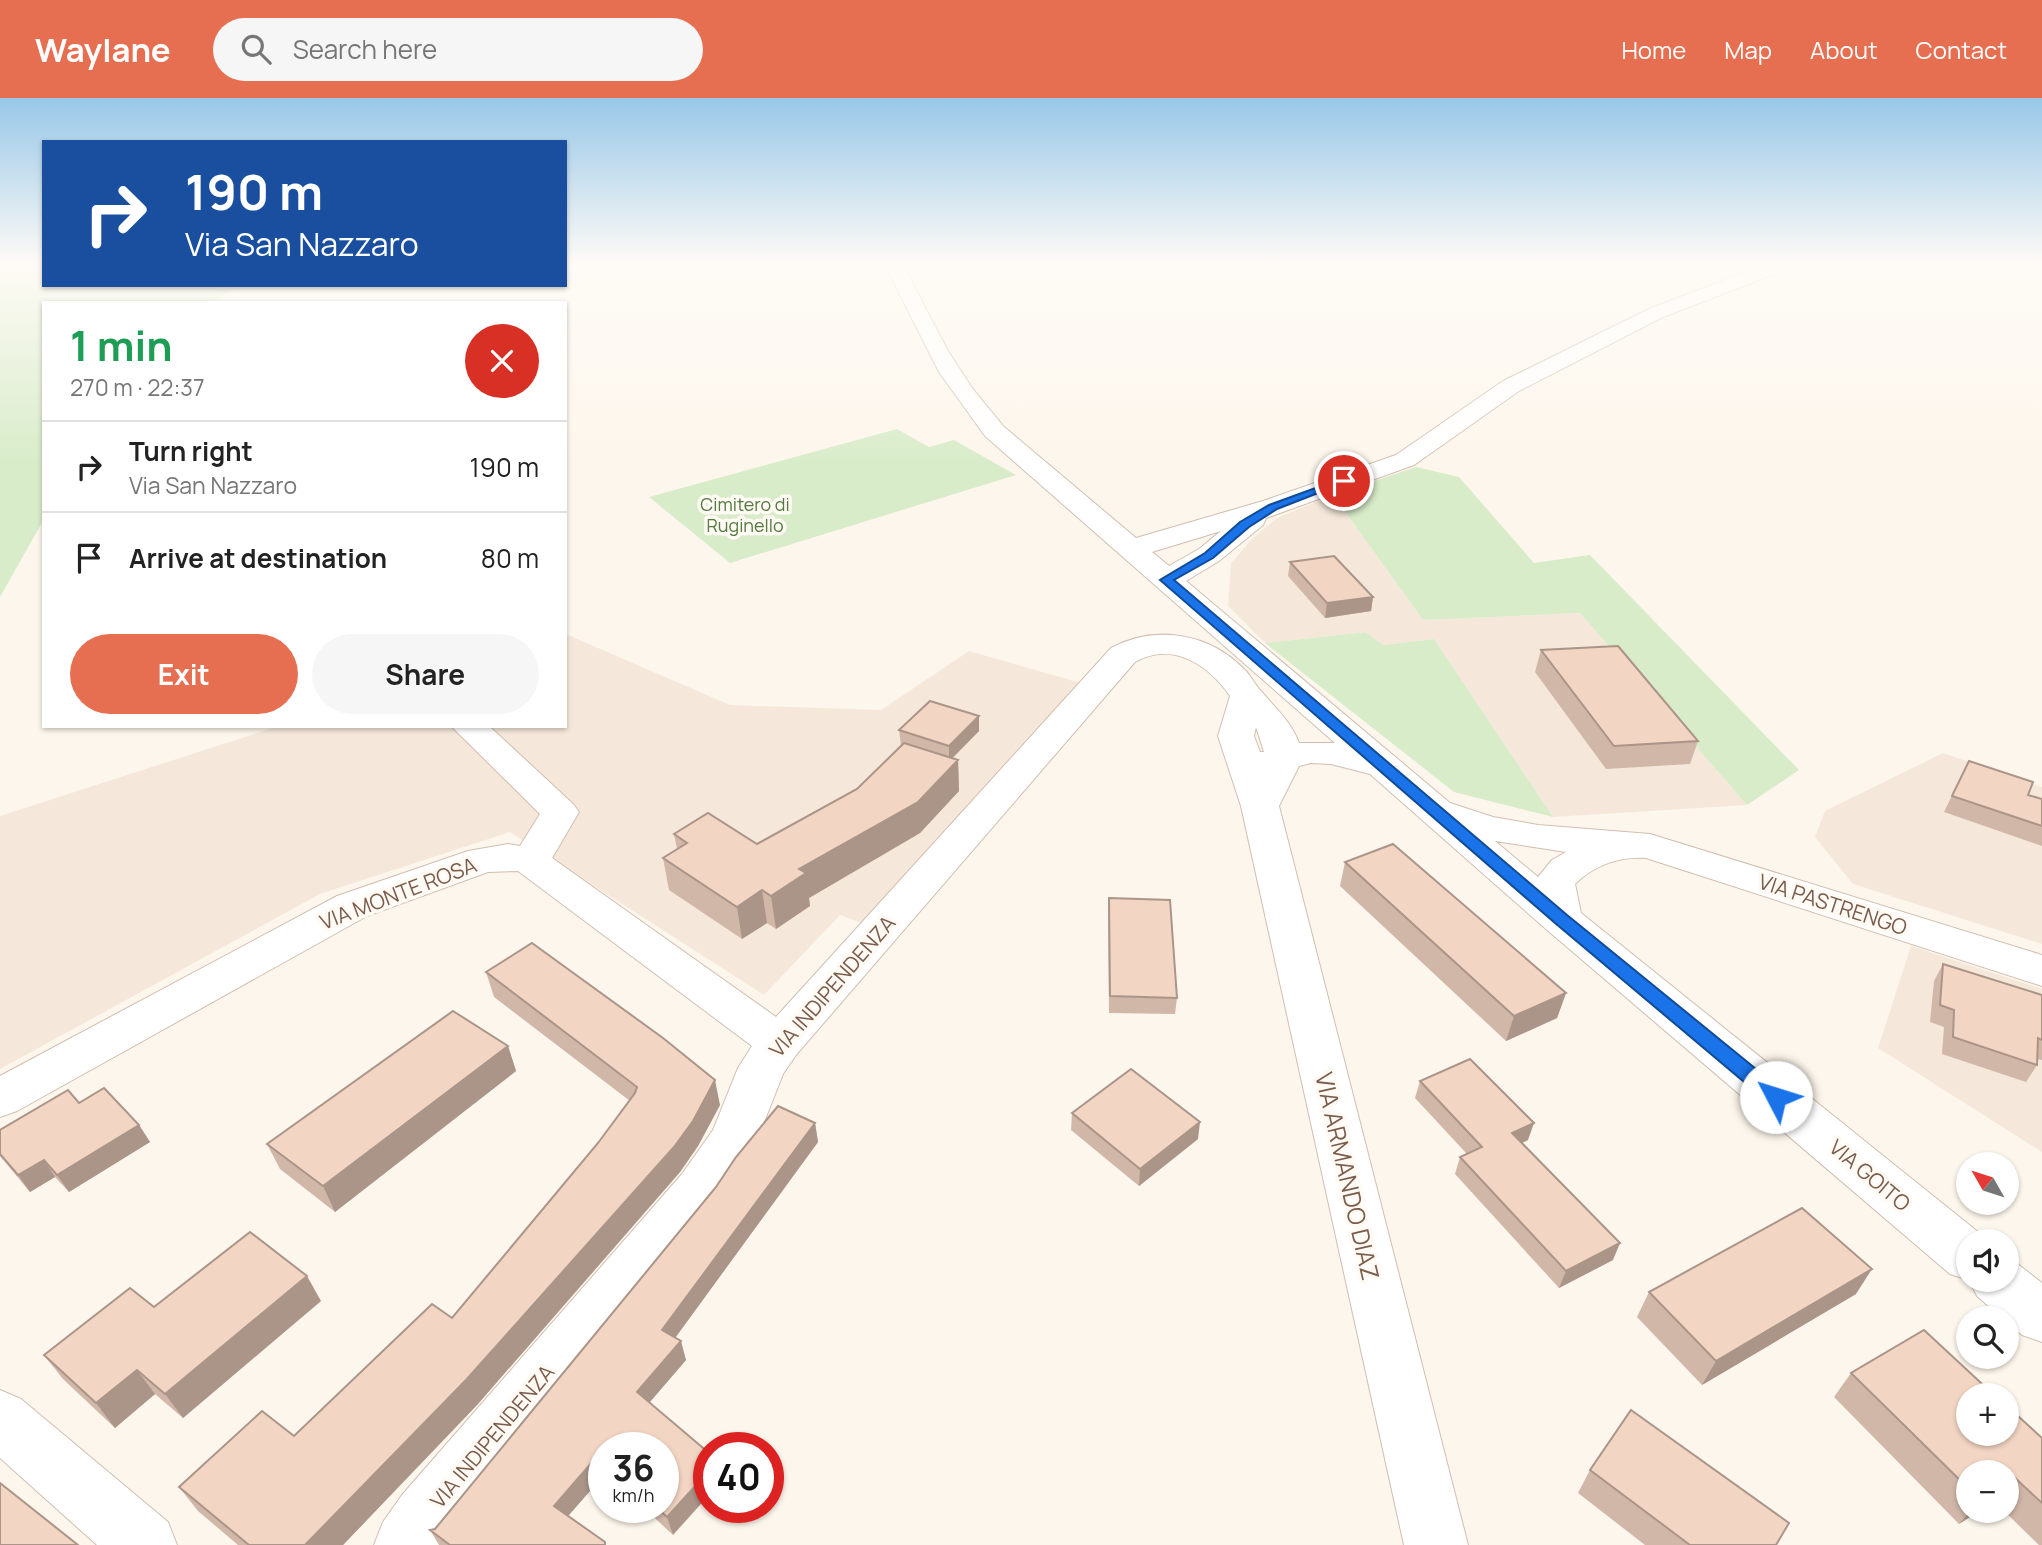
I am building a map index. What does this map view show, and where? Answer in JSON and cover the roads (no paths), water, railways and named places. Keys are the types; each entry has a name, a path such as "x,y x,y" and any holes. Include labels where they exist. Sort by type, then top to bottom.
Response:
{"street":[{"name":"VIA GOITO","path":"927,331 949,373 969,403 994,431 1561,919 1956,1246"},
{"path":"1130,549 1273,507 1405,460 1511,386 1621,331"},
{"path":"1166,580 1209,555 1244,525 1273,507"},
{"path":"1179,534 1209,555"},
{"name":"VIA INDIPENDENZA","path":"407,1545 424,1517 700,1189 734,1139 762,1068 780,1043 1123,655 1135,648 1152,644 1176,644 1195,649 1221,665 1265,714 1274,727 1282,749 1292,757"},
{"path":"1247,696 1295,689"},
{"name":"VIA ARMANDO DIAZ","path":"1247,696 1236,736 1260,806 1436,1545"},
{"path":"1260,806 1292,757 1319,734 1322,712"},
{"path":"470,728 560,812 530,861 780,1043"},
{"path":"1244,759 1254,763 1333,754 1384,767"},
{"name":"VIA PASTRENGO","path":"1430,806 1484,827 1538,837 1650,846 2042,971"},
{"name":"VIA PASTRENGO","path":"1561,919 1554,883 1563,869 1583,858 1623,845"},
{"name":"VIA MONTE ROSA","path":"0,1098 352,906 482,860 508,857 530,861"},
{"path":"2012,1292 2042,1317"},
{"path":"0,1419 145,1545"}],"park label":[{"name":"Cimitero di Ruginello","path":"745,514"}]}
